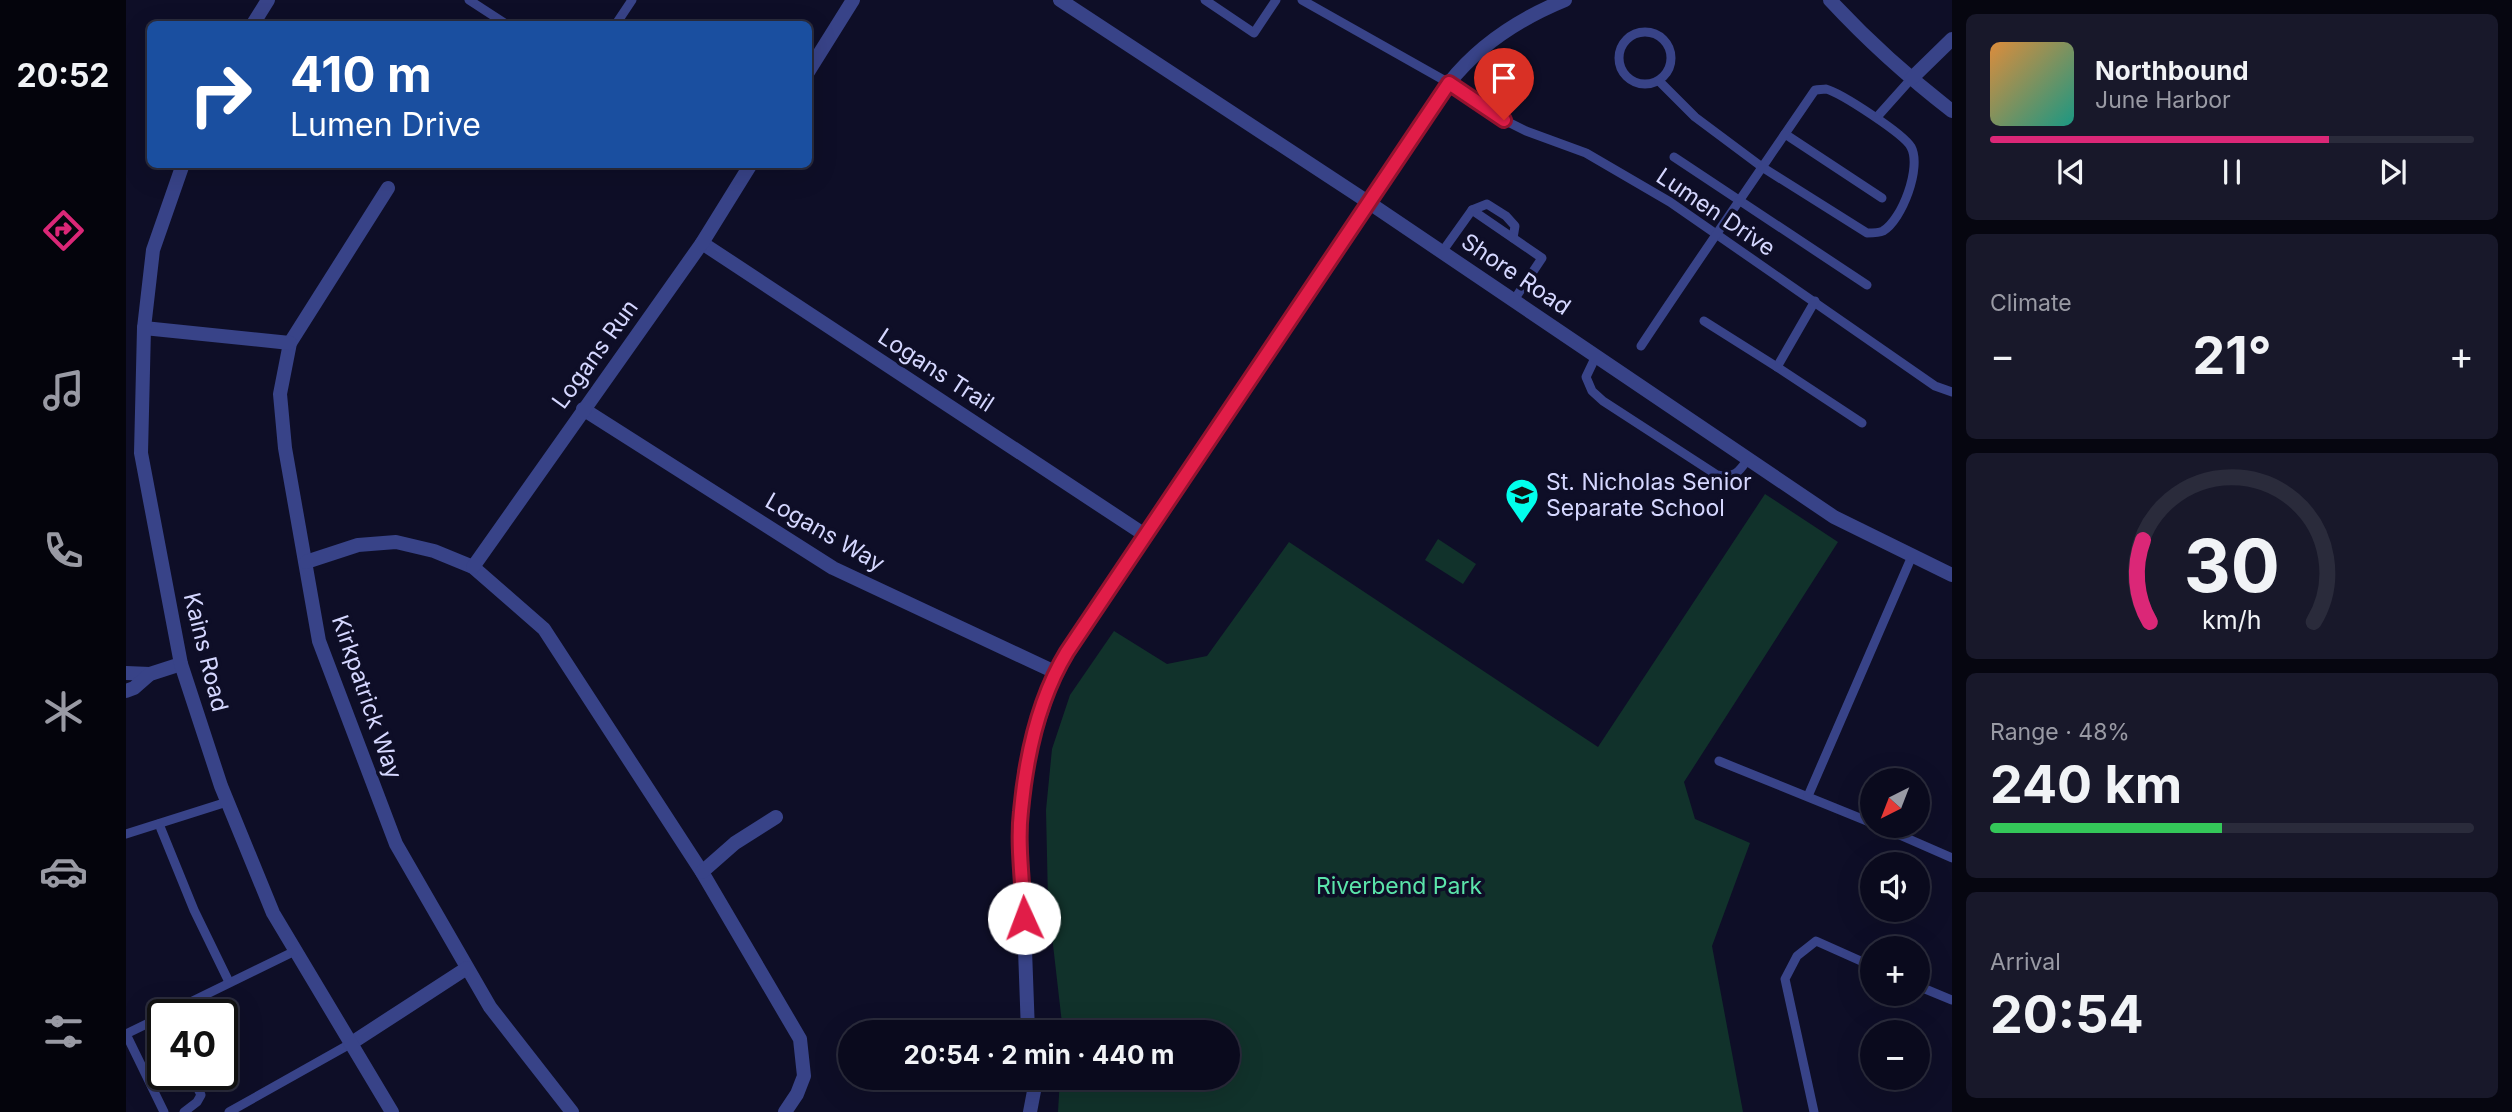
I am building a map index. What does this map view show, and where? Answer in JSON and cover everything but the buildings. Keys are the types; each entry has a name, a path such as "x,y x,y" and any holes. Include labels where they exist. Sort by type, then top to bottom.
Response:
{"street":[{"path":"255,21 268,0"},
{"path":"812,66 853,0"},
{"name":"Shore Road","path":"1060,0 1368,202 1834,517 1952,576"},
{"path":"1028,1020 1020,812 1032,742 1055,672 1449,83 1459,70 1497,36 1564,0"},
{"path":"1830,0 1859,32 1911,79 1952,111"},
{"path":"1911,79 1952,39"},
{"name":"Kains Road","path":"182,168 153,250 144,328 141,453 181,664 227,802 273,913 392,1112"},
{"name":"Logans Run","path":"473,567 702,243 749,168"},
{"name":"Kirkpatrick Way","path":"388,188 290,344 280,394 285,448 319,640 396,844 489,1007 572,1112"},
{"name":"Logans Trail","path":"702,243 1145,535"},
{"path":"144,328 290,344"},
{"name":"Logans Way","path":"583,409 833,568 1055,672"},
{"path":"306,562 358,545 396,542 434,551 473,567 544,629 702,872 800,1039 804,1076 797,1094 785,1112"},
{"path":"126,673 150,674 181,664"},
{"path":"126,691 134,688 150,674"},
{"path":"702,872 735,843 776,817"},
{"path":"350,1044 467,968"},
{"path":"1030,1112 1034,1090"}],"lane":[{"path":"469,0 501,21"},
{"path":"618,21 632,0"},
{"path":"1205,0 1254,33 1276,0"},
{"name":"Lumen Drive","path":"1302,0 1449,83 1504,120 1525,131 1555,139 1586,153 1670,202 1935,386 1952,392"},
{"path":"1637,33 1654,33 1667,43 1672,60 1659,81 1642,84 1626,76 1621,68 1620,51 1630,37 1637,33"},
{"path":"1877,117 1911,79"},
{"path":"1641,345 1716,234 1740,200 1762,167 1815,90 1825,89 1877,117 1911,147 1915,161 1913,181 1894,221 1882,232 1867,233 1762,167 1695,117 1659,81"},
{"path":"1785,134 1882,198"},
{"path":"1674,156 1867,285"},
{"path":"1442,252 1472,210 1487,204 1506,216 1515,226 1513,238"},
{"path":"1472,210 1542,258 1514,300"},
{"path":"1777,367 1815,301"},
{"path":"1704,321 1862,423"},
{"path":"1596,356 1586,377 1592,391 1603,401 1717,475 1728,477 1738,474 1748,459"},
{"path":"1808,796 1912,556"},
{"path":"1719,761 1860,818"},
{"path":"126,834 227,802"},
{"path":"159,824 194,910 229,982"},
{"path":"1906,838 1952,858"},
{"path":"1814,1112 1785,979 1797,956 1815,942 1860,961"},
{"path":"197,999 295,951"},
{"path":"1930,991 1952,1000"},
{"path":"147,1024 126,1034 164,1112"},
{"path":"229,1112 350,1044"},
{"path":"184,1112 197,1102 201,1095 199,1090"}],"green space":[{"name":"Riverbend Park","path":"1765,494 1838,542 1684,782 1695,819 1750,843 1712,946 1743,1112 1058,1112 1059,1090 1240,1090 1240,1020 1062,1020 1048,901 1046,810 1052,749 1070,695 1114,631 1167,664 1207,656 1289,542 1598,747"},
{"path":"1438,539 1476,564 1463,584 1425,560"}],"place":[{"name":"St. Nicholas Senior Separate School","path":"1522,525"}],"route":[{"path":"1024,918 1020,812 1032,742 1055,672 1067,652 1449,83 1504,120"}]}
